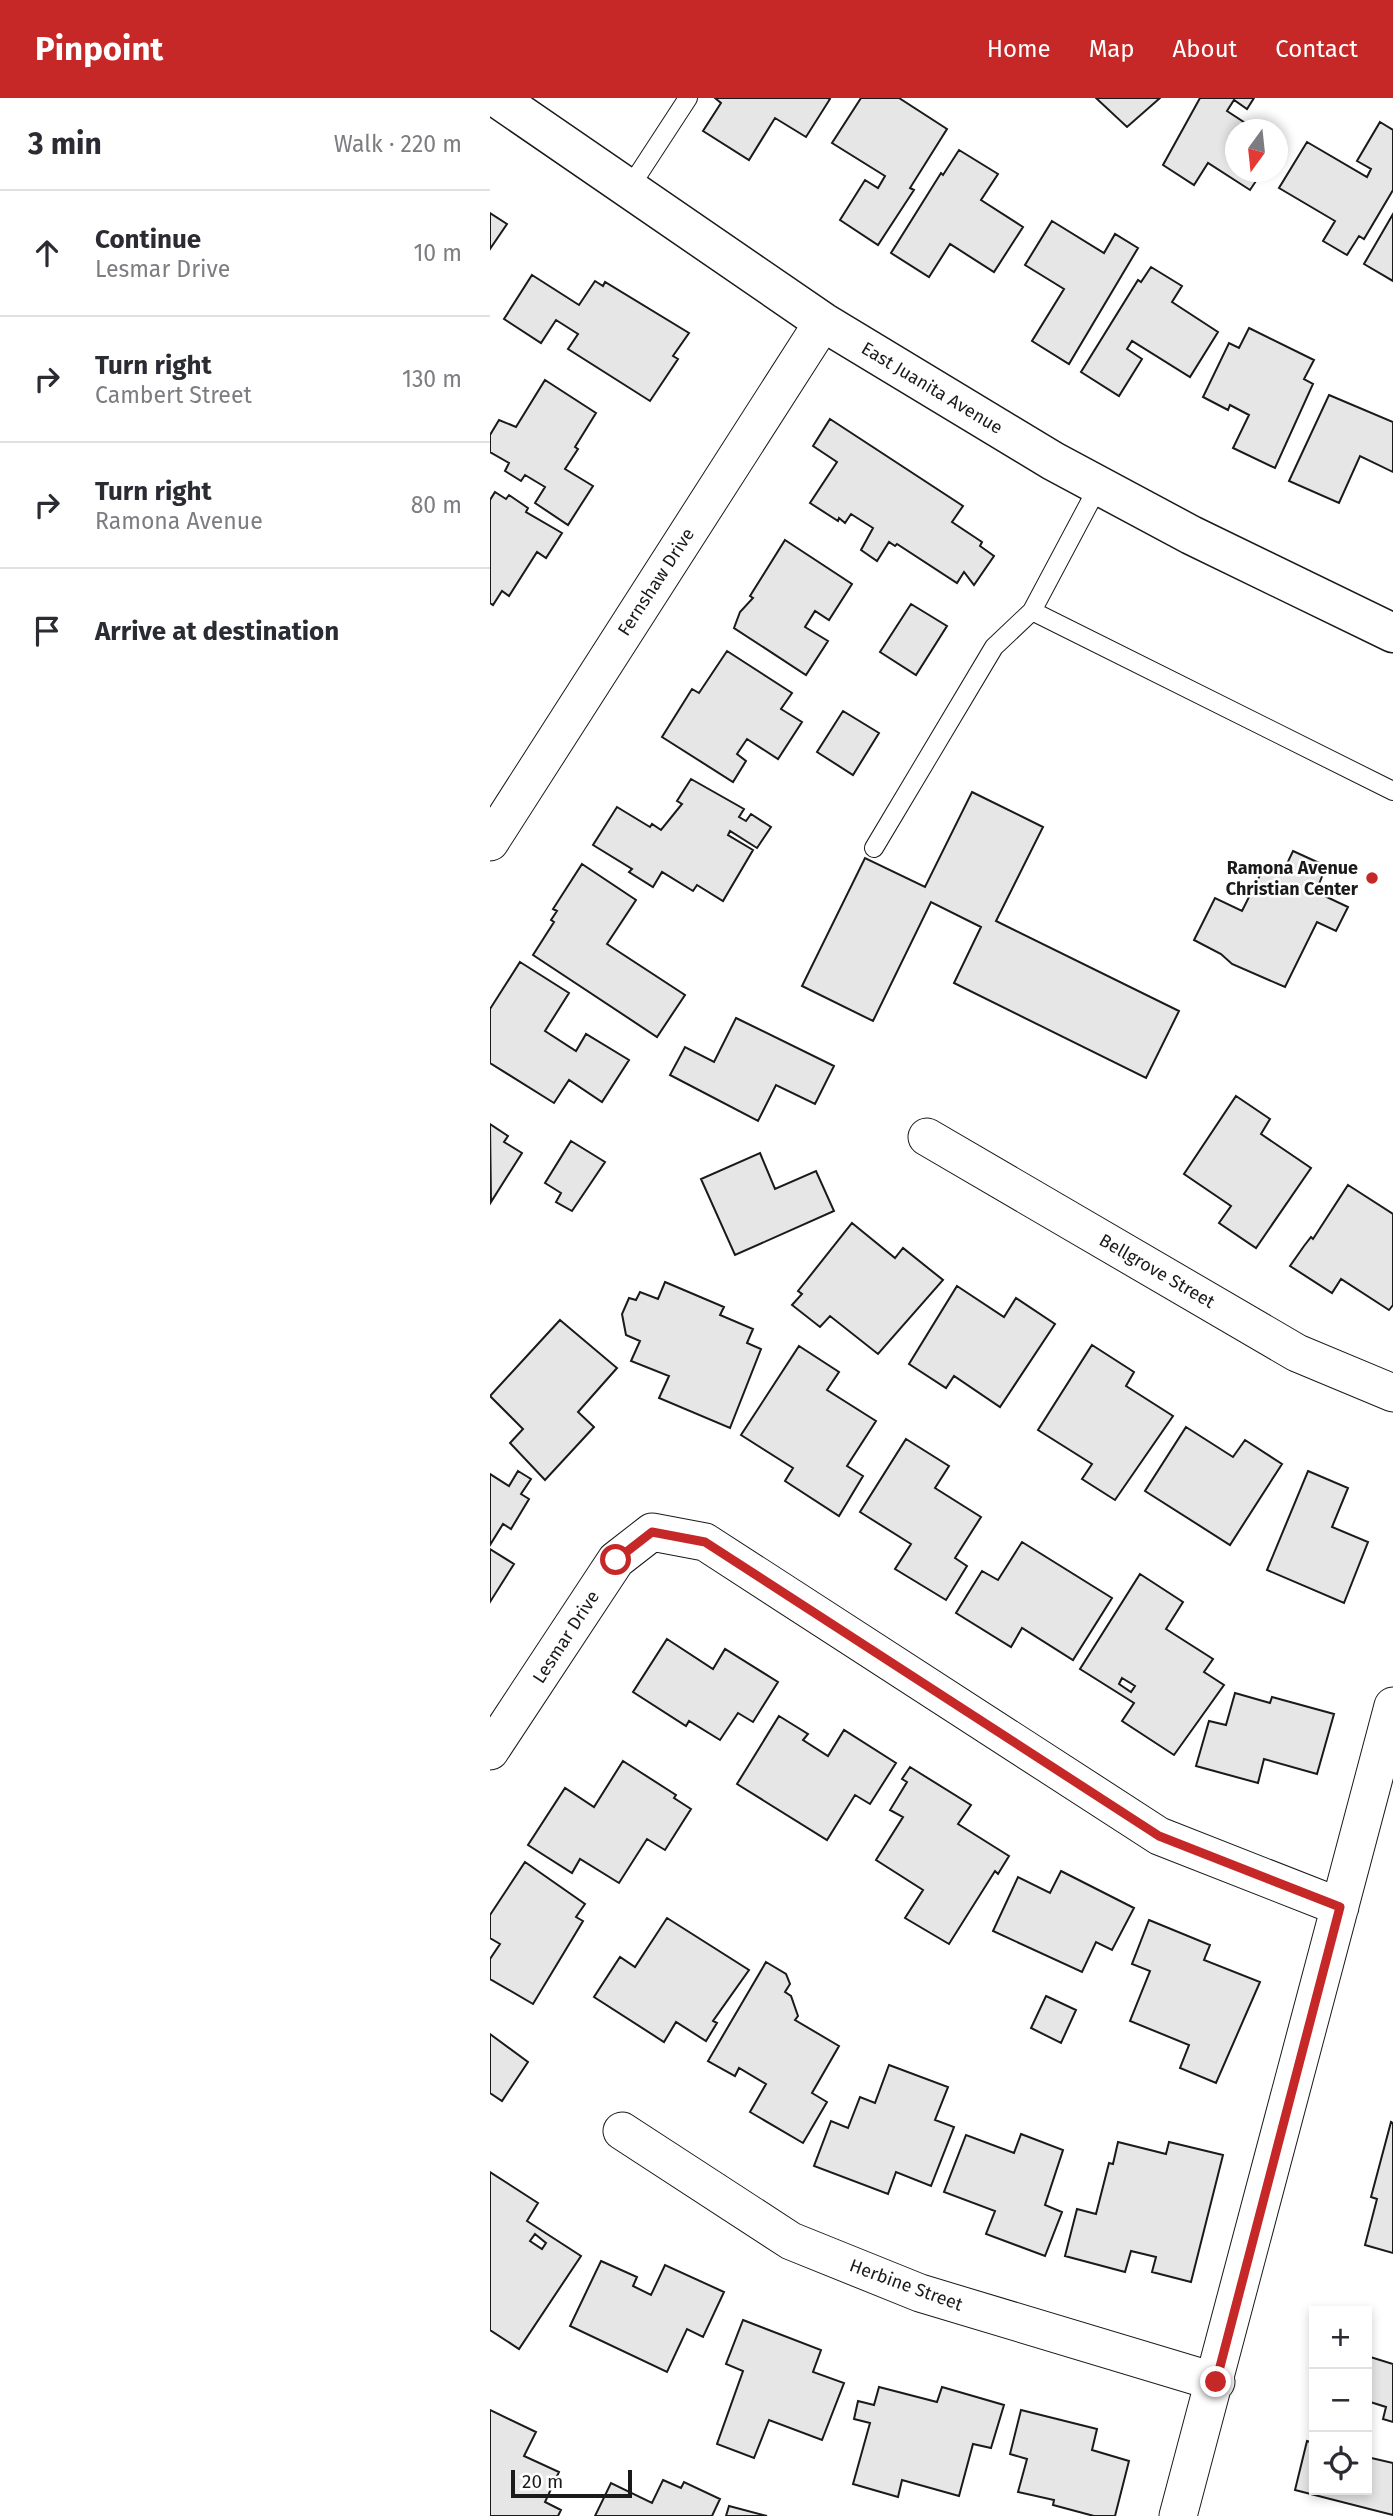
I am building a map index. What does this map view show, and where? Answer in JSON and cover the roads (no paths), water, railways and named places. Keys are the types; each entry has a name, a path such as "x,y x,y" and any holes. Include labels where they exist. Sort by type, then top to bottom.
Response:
{"street":[{"name":"East Juanita Avenue","path":"497,98 631,187 823,322 1099,485 1191,536 1393,633"},
{"name":"Fernshaw Drive","path":"490,842 823,322"},
{"name":"Bellgrove Street","path":"927,1137 1297,1353 1393,1394"},
{"name":"Lesmar Drive","path":"490,1751 616,1560 652,1532 705,1542 1159,1836 1340,1907"},
{"path":"1178,2516 1216,2382 1393,1706"},
{"name":"Herbine Street","path":"622,2131 791,2241 920,2293 1216,2382"}],"lane":[{"path":"631,187 688,98"},
{"path":"874,848 994,647 1032,611 1099,485"},
{"path":"1032,611 1393,791"}],"place":[{"name":"Ramona Avenue Christian Center","path":"1372,878"}]}
